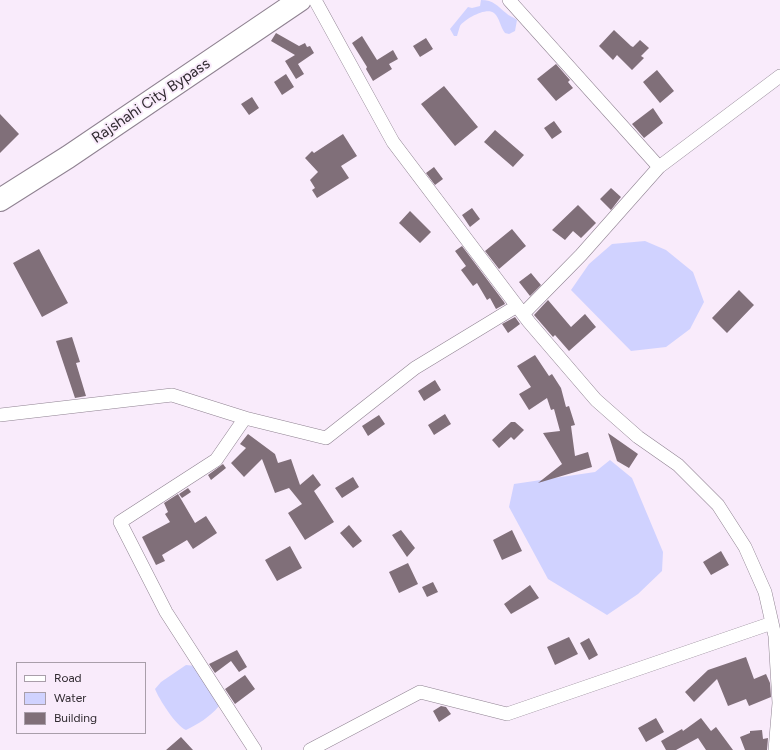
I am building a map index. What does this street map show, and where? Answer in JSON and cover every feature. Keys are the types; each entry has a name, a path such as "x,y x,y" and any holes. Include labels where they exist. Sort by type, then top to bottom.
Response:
{"highway":[{"name":"Rajshahi City Bypass","path":"0,200 68,157 300,0"}],"street":[{"path":"315,0 393,142 520,310 596,400 638,436 678,466 718,505 746,547 764,592 775,636 779,700 775,750"},
{"path":"509,0 660,167"},
{"path":"0,415 172,395 245,418 326,438 415,368 520,310 581,254 660,167 780,76"},
{"path":"245,418 216,460 120,522 166,612 255,750"},
{"path":"310,750 420,692 507,714 772,623"}],"water":[{"path":"481,0 492,2 508,15 517,20 515,31 509,34 505,33 496,15 494,13 486,12 466,20 460,26 457,36 454,36 450,29 468,7 472,8 480,6"},
{"path":"645,241 666,250 693,272 704,302 690,329 666,347 631,351 571,290 589,264 612,244"},
{"path":"610,460 632,478 663,552 662,571 638,594 607,615 548,579 509,507 514,484 595,472"},
{"path":"186,665 196,666 219,706 204,720 186,730 182,728 173,718 155,689 161,682"}],"building":[{"path":"614,30 631,46 633,47 640,40 649,48 641,56 644,58 632,70 617,55 613,60 599,46"},
{"path":"276,33 299,46 305,43 307,47 310,46 314,53 298,64 304,74 296,79 285,61 295,55 271,41"},
{"path":"362,36 377,60 393,50 398,59 389,64 392,69 373,81 366,69 367,67 352,43"},
{"path":"426,38 433,49 420,57 413,46"},
{"path":"556,64 570,80 568,82 573,88 556,101 537,79"},
{"path":"657,70 674,91 660,103 643,82"},
{"path":"286,74 294,87 282,95 274,82"},
{"path":"444,86 478,127 455,146 421,104"},
{"path":"252,97 259,108 249,115 241,104"},
{"path":"653,108 663,123 644,138 632,124"},
{"path":"0,114 19,134 0,153"},
{"path":"554,121 562,132 552,139 544,128"},
{"path":"495,130 524,155 513,167 484,142"},
{"path":"343,134 357,156 341,166 349,178 317,198 312,190 315,188 310,180 318,172 305,158 312,151 314,153"},
{"path":"434,167 443,179 435,185 426,173"},
{"path":"611,188 621,197 611,210 600,199"},
{"path":"578,205 596,223 581,238 573,231 565,240 552,230"},
{"path":"472,208 480,219 470,227 462,215"},
{"path":"410,211 431,232 420,243 399,223"},
{"path":"512,229 526,246 499,269 485,251"},
{"path":"462,246 505,304 496,309 490,298 487,300 477,283 473,286 461,270 466,266 455,251"},
{"path":"39,249 68,303 42,317 13,263"},
{"path":"531,273 541,285 530,296 519,282"},
{"path":"739,290 754,305 727,333 712,318"},
{"path":"548,300 571,327 585,314 596,327 569,351 555,335 553,337 534,315"},
{"path":"515,317 520,324 508,333 502,324"},
{"path":"72,337 80,362 76,363 86,396 75,398 56,341"},
{"path":"535,355 549,376 552,374 561,388 566,407 569,406 575,425 571,426 575,456 588,452 592,467 538,483 562,464 543,433 560,431 554,409 551,410 547,398 529,410 519,394 531,387 517,366"},
{"path":"435,380 441,390 424,401 418,391"},
{"path":"445,414 451,424 434,435 428,425"},
{"path":"379,415 385,424 368,436 362,426"},
{"path":"511,422 515,422 524,430 514,440 511,437 499,448 492,440"},
{"path":"608,433 638,454 629,468 617,461"},
{"path":"248,434 275,454 278,463 291,459 300,485 313,474 321,485 314,491 334,522 305,540 288,513 302,504 289,488 275,493 262,459 244,477 231,463 246,448 240,444"},
{"path":"223,464 226,468 211,480 208,475"},
{"path":"353,477 359,487 342,498 335,488"},
{"path":"188,488 191,492 182,498 179,494"},
{"path":"178,494 195,523 206,516 217,533 193,549 187,540 162,555 165,561 156,565 142,537 170,522 165,514 168,512 164,503"},
{"path":"349,525 362,541 353,548 340,533"},
{"path":"401,530 415,548 407,557 392,535"},
{"path":"512,530 522,551 502,560 493,540"},
{"path":"290,546 302,568 277,581 265,560"},
{"path":"721,551 729,565 711,575 703,562"},
{"path":"408,563 418,584 399,593 389,572"},
{"path":"433,582 438,592 427,597 422,587"},
{"path":"530,585 539,598 511,614 504,604"},
{"path":"569,637 578,654 555,665 547,647"},
{"path":"589,638 598,655 589,660 580,643"},
{"path":"237,650 247,667 239,672 231,661 215,673 209,664"},
{"path":"746,657 754,679 766,674 770,683 771,697 749,706 746,699 728,706 717,679 694,702 685,692 708,670"},
{"path":"245,675 255,689 235,704 225,689"},
{"path":"441,706 446,707 451,714 439,722 433,711"},
{"path":"656,718 664,732 646,742 638,728"},
{"path":"701,718 711,731 716,727 733,750 706,750 698,738 676,750 666,750 661,741 682,729 683,731"},
{"path":"762,730 763,739 768,738 767,750 745,750 740,737 750,733 750,731"},
{"path":"181,737 193,750 166,750"}]}
